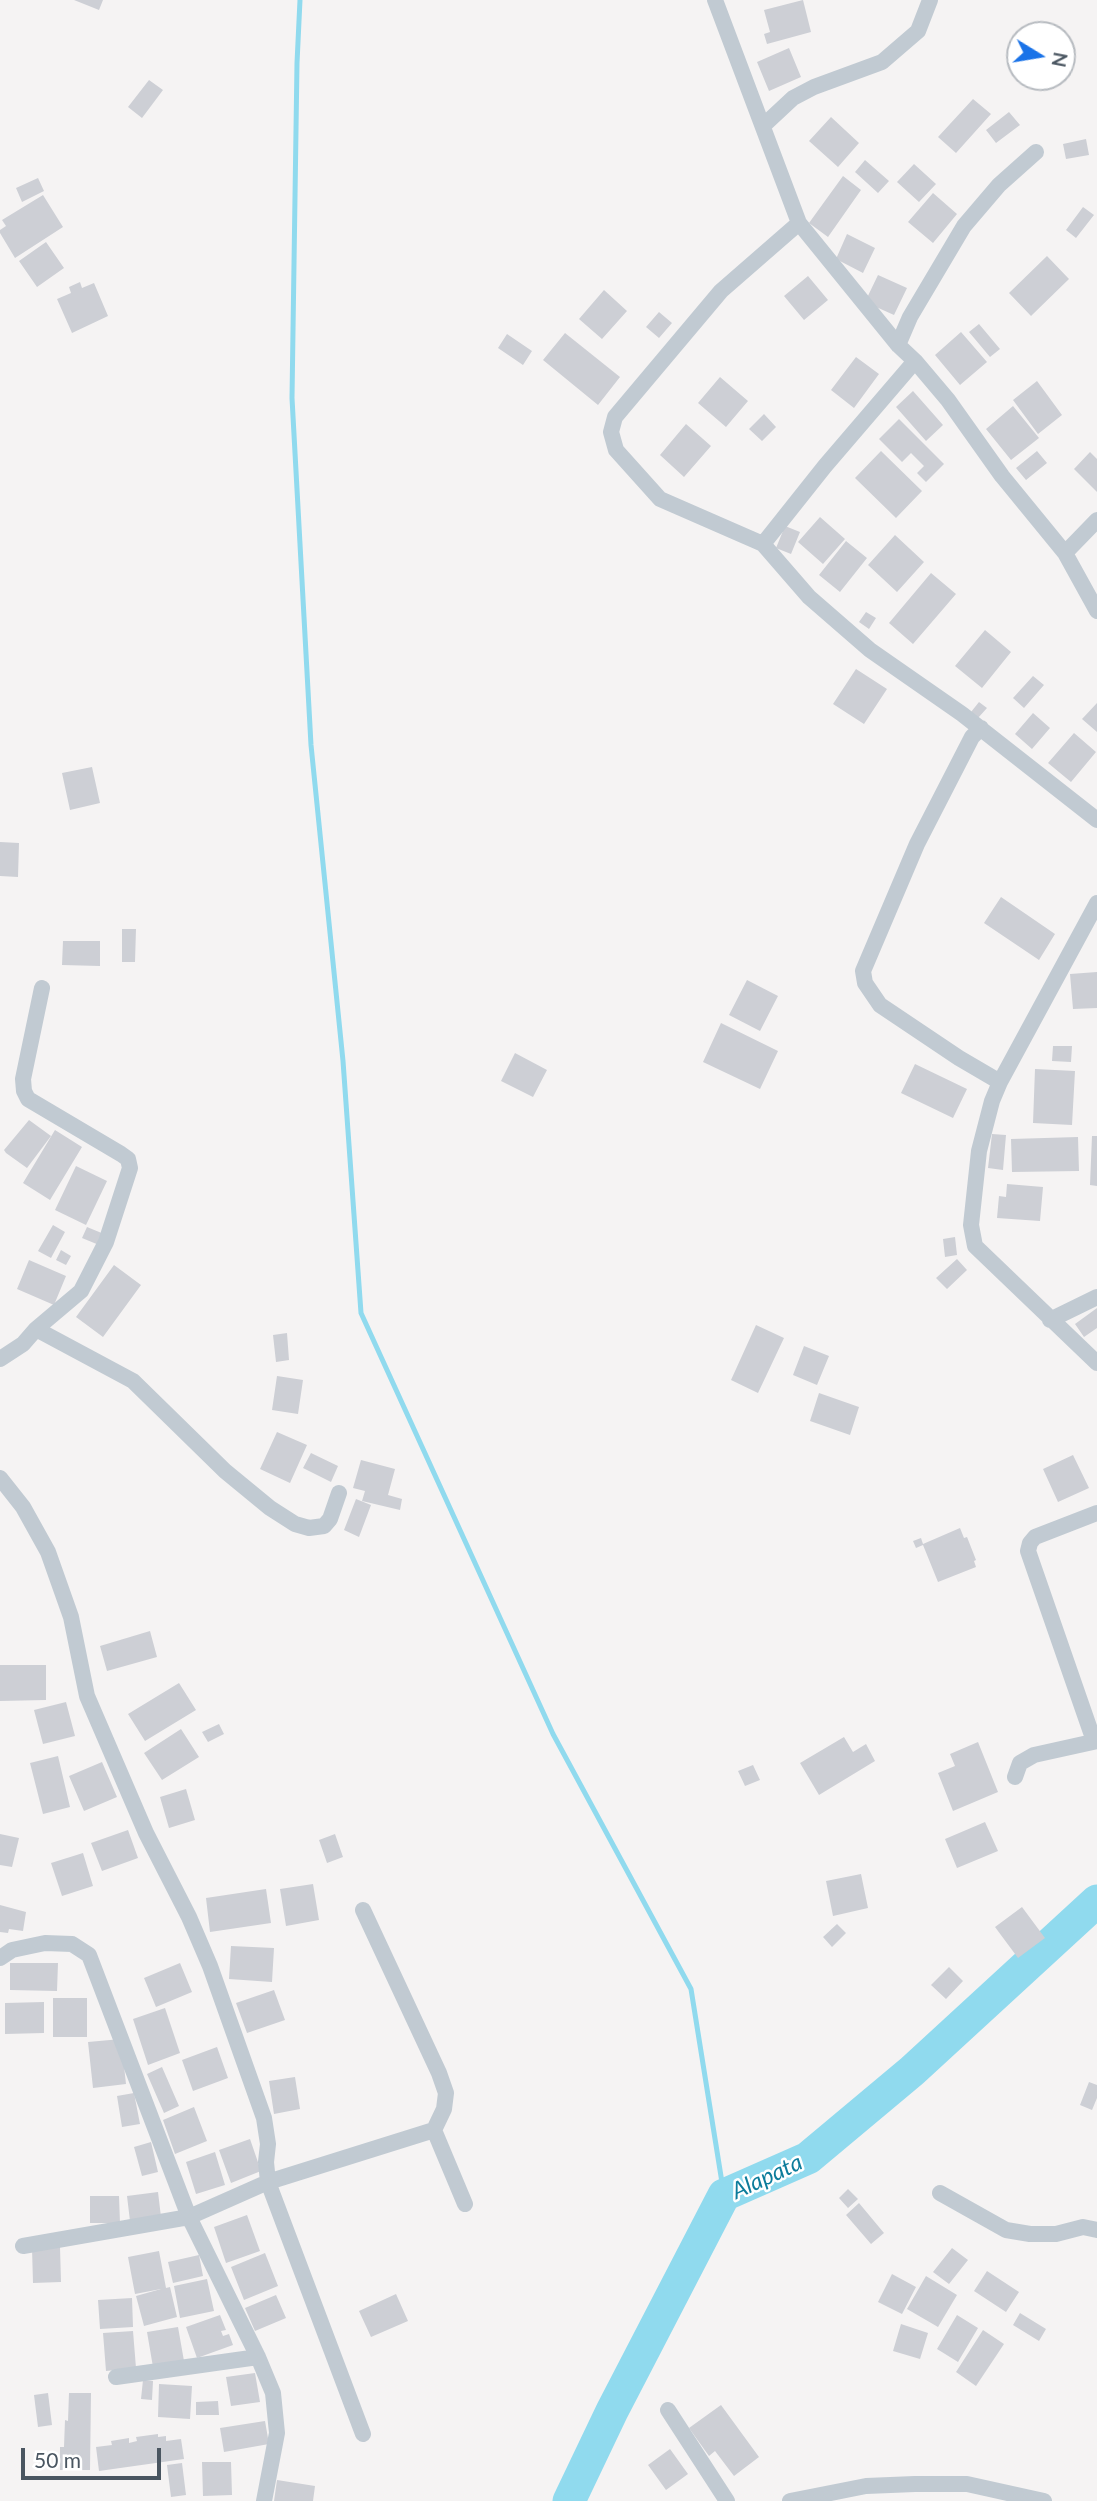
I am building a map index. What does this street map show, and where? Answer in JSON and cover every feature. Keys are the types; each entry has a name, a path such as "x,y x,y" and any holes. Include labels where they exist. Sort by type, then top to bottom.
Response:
{"street":[{"path":"715,0 799,223 898,345 948,400 1009,486 1065,552 1097,611"},
{"path":"763,126 793,98 882,62 918,31 930,0"},
{"path":"898,345 910,317 964,226 999,185 1036,152"},
{"path":"799,223 721,291 615,417 611,432 616,450 660,499 763,544 809,597 870,650 981,728 1097,820"},
{"path":"763,544 825,466 915,361"},
{"path":"1065,552 1097,520"},
{"path":"981,728 972,737 917,844 863,971 865,983 880,1005 1000,1082"},
{"path":"1097,903 992,1101 979,1151 971,1225 975,1246 1097,1363"},
{"path":"0,1359 23,1344 36,1329 80,1291 106,1242 130,1168 128,1159 28,1099 24,1091 23,1079 43,988"},
{"path":"1050,1320 1097,1297"},
{"path":"36,1329 133,1381 226,1471 270,1508 295,1524 309,1528 324,1526 330,1519 339,1493"},
{"path":"0,1478 23,1507 48,1552 71,1617 87,1696 145,1833 189,1917 210,1966 264,2118 268,2144 268,2182 363,2434"},
{"path":"1015,1777 1020,1763 1034,1755 1096,1741 1028,1551 1035,1537 1097,1513"},
{"path":"23,2246 189,2217 268,2182 434,2130 444,2109 446,2093 363,1910"},
{"path":"0,1958 12,1951 45,1943 72,1944 89,1955 189,2217 273,2393 277,2433 264,2501"},
{"path":"434,2130 465,2204"},
{"path":"940,2193 1006,2230 1056,2234 1083,2227 1097,2230"},
{"path":"116,2377 258,2357"},
{"path":"667,2410 727,2501"},
{"path":"790,2501 866,2486 915,2484 967,2484 1044,2501"}],"building":[{"path":"74,0 103,0 99,10"},
{"path":"803,0 811,32 767,44 764,34 770,32 764,10"},
{"path":"789,48 801,77 769,91 757,62"},
{"path":"149,80 163,90 142,118 128,107"},
{"path":"973,99 991,114 956,153 938,137"},
{"path":"1009,112 1020,125 996,143 986,130"},
{"path":"831,117 859,143 838,167 809,141"},
{"path":"1086,139 1089,155 1066,159 1063,144"},
{"path":"865,160 889,181 878,193 855,172"},
{"path":"914,164 936,184 919,202 897,182"},
{"path":"843,176 861,190 828,237 809,223"},
{"path":"38,178 44,191 22,202 16,188"},
{"path":"933,193 957,214 933,243 908,222"},
{"path":"43,195 63,227 15,258 0,233 6,226 2,220"},
{"path":"1083,207 1094,215 1076,238 1066,230"},
{"path":"847,234 875,248 863,273 836,259"},
{"path":"46,242 64,268 37,287 19,261"},
{"path":"1047,256 1069,279 1031,316 1009,293"},
{"path":"878,275 907,288 894,315 865,302"},
{"path":"808,276 828,300 804,320 784,296"},
{"path":"80,282 82,288 94,283 108,316 72,333 57,299 71,293 69,287"},
{"path":"604,290 627,311 602,339 579,319"},
{"path":"659,312 672,323 659,338 646,327"},
{"path":"979,324 1000,349 990,357 969,332"},
{"path":"961,332 987,362 960,385 935,355"},
{"path":"565,333 620,377 598,405 543,360"},
{"path":"507,334 532,351 523,365 498,348"},
{"path":"856,357 879,374 854,408 831,390"},
{"path":"720,377 748,401 726,427 698,403"},
{"path":"1037,381 1062,415 1038,434 1013,400"},
{"path":"913,391 943,425 926,441 896,407"},
{"path":"1013,406 1039,438 1011,460 986,429"},
{"path":"764,414 776,427 762,441 749,429"},
{"path":"899,419 944,464 926,482 917,473 924,466 911,453 902,462 879,439"},
{"path":"686,424 711,446 684,477 660,455"},
{"path":"881,451 922,491 896,518 855,478"},
{"path":"1037,451 1047,463 1026,480 1016,468"},
{"path":"1090,452 1097,459 1097,492 1074,469"},
{"path":"820,517 845,539 823,564 798,542"},
{"path":"785,526 800,532 791,554 776,548"},
{"path":"895,535 924,562 897,592 868,565"},
{"path":"846,541 867,558 840,592 819,575"},
{"path":"931,573 956,594 913,644 889,623"},
{"path":"866,612 876,618 869,629 859,622"},
{"path":"985,630 1011,652 982,688 955,666"},
{"path":"856,669 887,689 864,724 833,704"},
{"path":"1033,676 1044,685 1024,708 1013,698"},
{"path":"979,702 987,708 978,718 971,712"},
{"path":"1097,703 1097,732 1082,719"},
{"path":"1033,713 1050,728 1032,749 1015,734"},
{"path":"1074,733 1096,752 1071,782 1048,763"},
{"path":"92,767 100,803 70,810 62,773"},
{"path":"0,842 19,843 18,877 0,876"},
{"path":"1001,897 1055,934 1039,960 984,923"},
{"path":"122,929 136,929 135,962 122,962"},
{"path":"63,941 100,941 100,966 62,965"},
{"path":"1097,972 1097,1008 1073,1009 1070,974"},
{"path":"747,980 778,996 760,1031 729,1015"},
{"path":"721,1023 778,1051 760,1089 703,1062"},
{"path":"1053,1046 1072,1046 1071,1062 1052,1061"},
{"path":"515,1053 547,1070 533,1097 501,1081"},
{"path":"915,1064 967,1089 953,1118 901,1093"},
{"path":"1035,1069 1075,1071 1072,1125 1033,1123"},
{"path":"29,1120 51,1136 27,1168 4,1150"},
{"path":"55,1130 82,1147 50,1200 23,1183"},
{"path":"992,1134 1006,1135 1003,1170 988,1168"},
{"path":"1092,1136 1097,1136 1097,1186 1090,1185"},
{"path":"1078,1137 1079,1171 1012,1172 1011,1139"},
{"path":"76,1166 107,1181 86,1225 55,1210"},
{"path":"1007,1184 1043,1187 1040,1221 997,1218 999,1196 1006,1197"},
{"path":"53,1225 65,1232 51,1258 38,1251"},
{"path":"87,1227 104,1234 99,1245 82,1238"},
{"path":"955,1237 957,1255 945,1257 943,1239"},
{"path":"61,1250 71,1256 66,1265 56,1260"},
{"path":"957,1259 967,1270 947,1289 936,1278"},
{"path":"29,1260 66,1276 54,1305 17,1289"},
{"path":"114,1265 141,1285 103,1337 76,1317"},
{"path":"1097,1308 1097,1328 1084,1337 1075,1324"},
{"path":"756,1325 784,1338 758,1393 731,1380"},
{"path":"287,1333 289,1360 276,1362 273,1335"},
{"path":"804,1346 829,1356 817,1385 793,1375"},
{"path":"277,1376 303,1380 298,1414 272,1410"},
{"path":"819,1393 859,1407 850,1435 810,1421"},
{"path":"277,1432 307,1445 290,1483 260,1469"},
{"path":"311,1453 338,1466 331,1482 303,1468"},
{"path":"1073,1455 1089,1488 1058,1502 1043,1469"},
{"path":"361,1460 395,1469 388,1495 402,1499 400,1510 362,1501 365,1491 353,1488"},
{"path":"356,1499 371,1505 359,1537 344,1530"},
{"path":"960,1528 964,1538 967,1537 976,1567 938,1582 923,1545 916,1548 913,1541 921,1538 923,1544"},
{"path":"150,1631 157,1657 107,1671 100,1646"},
{"path":"0,1665 46,1665 46,1700 0,1701"},
{"path":"179,1683 196,1710 145,1741 128,1714"},
{"path":"66,1702 75,1736 43,1744 34,1710"},
{"path":"219,1724 224,1734 208,1742 202,1732"},
{"path":"181,1729 199,1757 162,1780 144,1753"},
{"path":"844,1737 853,1752 866,1744 875,1761 819,1795 800,1763"},
{"path":"978,1742 998,1792 953,1811 938,1773 955,1766 950,1754"},
{"path":"58,1756 70,1807 43,1814 30,1763"},
{"path":"102,1762 117,1797 84,1811 69,1776"},
{"path":"753,1765 760,1780 745,1786 738,1771"},
{"path":"186,1789 195,1820 169,1828 160,1797"},
{"path":"985,1822 998,1851 957,1868 945,1839"},
{"path":"128,1830 138,1858 102,1871 91,1843"},
{"path":"0,1834 19,1838 12,1867 0,1865"},
{"path":"335,1834 343,1857 327,1863 319,1840"},
{"path":"83,1853 93,1886 62,1896 51,1863"},
{"path":"861,1874 868,1908 833,1916 826,1881"},
{"path":"313,1884 319,1920 286,1926 280,1889"},
{"path":"266,1889 271,1923 210,1932 206,1898"},
{"path":"0,1905 26,1912 23,1931 9,1929 8,1933 0,1932"},
{"path":"1022,1907 1045,1938 1018,1958 995,1927"},
{"path":"837,1924 846,1933 832,1947 823,1937"},
{"path":"231,1946 274,1948 272,1982 229,1979"},
{"path":"10,1963 58,1963 57,1991 10,1990"},
{"path":"180,1963 192,1992 156,2007 144,1978"},
{"path":"949,1967 963,1981 946,1999 931,1985"},
{"path":"274,1990 285,2020 247,2033 236,2003"},
{"path":"53,1998 87,1998 87,2037 53,2037"},
{"path":"44,2002 44,2033 5,2034 5,2003"},
{"path":"165,2008 180,2053 148,2065 133,2019"},
{"path":"121,2039 126,2084 93,2088 88,2042"},
{"path":"217,2047 228,2078 193,2091 182,2060"},
{"path":"162,2067 179,2106 164,2113 147,2074"},
{"path":"295,2077 300,2109 274,2114 269,2081"},
{"path":"1089,2082 1097,2085 1097,2098 1092,2110 1080,2105"},
{"path":"134,2093 140,2124 122,2127 117,2096"},
{"path":"194,2107 207,2141 175,2154 163,2120"},
{"path":"250,2139 261,2171 231,2183 219,2150"},
{"path":"151,2142 158,2172 142,2176 134,2147"},
{"path":"215,2152 225,2185 196,2194 186,2162"},
{"path":"848,2189 858,2199 848,2208 839,2198"},
{"path":"158,2192 161,2217 130,2221 127,2196"},
{"path":"90,2196 119,2196 120,2223 90,2223"},
{"path":"859,2203 884,2233 871,2244 846,2215"},
{"path":"247,2215 260,2251 226,2263 214,2227"},
{"path":"60,2247 61,2282 33,2283 32,2248"},
{"path":"952,2248 968,2260 949,2284 933,2272"},
{"path":"159,2251 166,2288 170,2287 177,2317 144,2326 136,2296 161,2289 135,2294 128,2257"},
{"path":"265,2253 278,2286 244,2300 231,2267"},
{"path":"199,2255 203,2276 173,2283 168,2262"},
{"path":"987,2271 1019,2292 1006,2312 974,2291"},
{"path":"892,2274 916,2287 902,2314 878,2302"},
{"path":"926,2276 957,2295 938,2327 907,2309"},
{"path":"207,2279 214,2311 180,2318 174,2286"},
{"path":"396,2294 408,2321 371,2337 359,2311"},
{"path":"276,2295 286,2318 255,2331 245,2308"},
{"path":"132,2298 133,2327 100,2329 98,2300"},
{"path":"1020,2313 1046,2329 1039,2341 1013,2325"},
{"path":"220,2315 226,2330 221,2331 223,2336 229,2334 233,2345 197,2358 186,2327"},
{"path":"957,2315 978,2328 958,2362 937,2349"},
{"path":"901,2324 928,2333 920,2359 893,2351"},
{"path":"178,2327 184,2361 153,2367 147,2332"},
{"path":"983,2330 1004,2344 976,2386 956,2372"},
{"path":"133,2331 136,2368 106,2371 103,2333"},
{"path":"255,2373 260,2402 231,2406 226,2377"},
{"path":"143,2380 153,2381 152,2400 141,2399"},
{"path":"159,2384 192,2386 190,2419 158,2417"},
{"path":"48,2393 52,2425 38,2427 34,2395"},
{"path":"69,2393 91,2393 90,2470 60,2470 60,2447 64,2447"},
{"path":"218,2401 219,2415 196,2415 196,2402"},
{"path":"721,2405 759,2457 734,2476 715,2451 709,2456 689,2428"},
{"path":"265,2421 269,2444 224,2452 220,2428"},
{"path":"158,2434 158,2437 166,2436 166,2441 181,2439 184,2459 99,2471 96,2447 112,2445 111,2441 129,2438 129,2443 137,2441 136,2437"},
{"path":"670,2449 688,2474 666,2490 648,2465"},
{"path":"202,2462 231,2462 232,2495 203,2496"},
{"path":"182,2463 186,2495 171,2497 167,2465"},
{"path":"277,2480 315,2486 313,2501 274,2501"}],"waterway":[{"path":"300,0 292,398 311,745 343,1061 361,1313 553,1734 691,1989 724,2195"},
{"name":"Alapata","path":"569,2501 612,2411 724,2195 808,2158 912,2071 1097,1901"}]}
